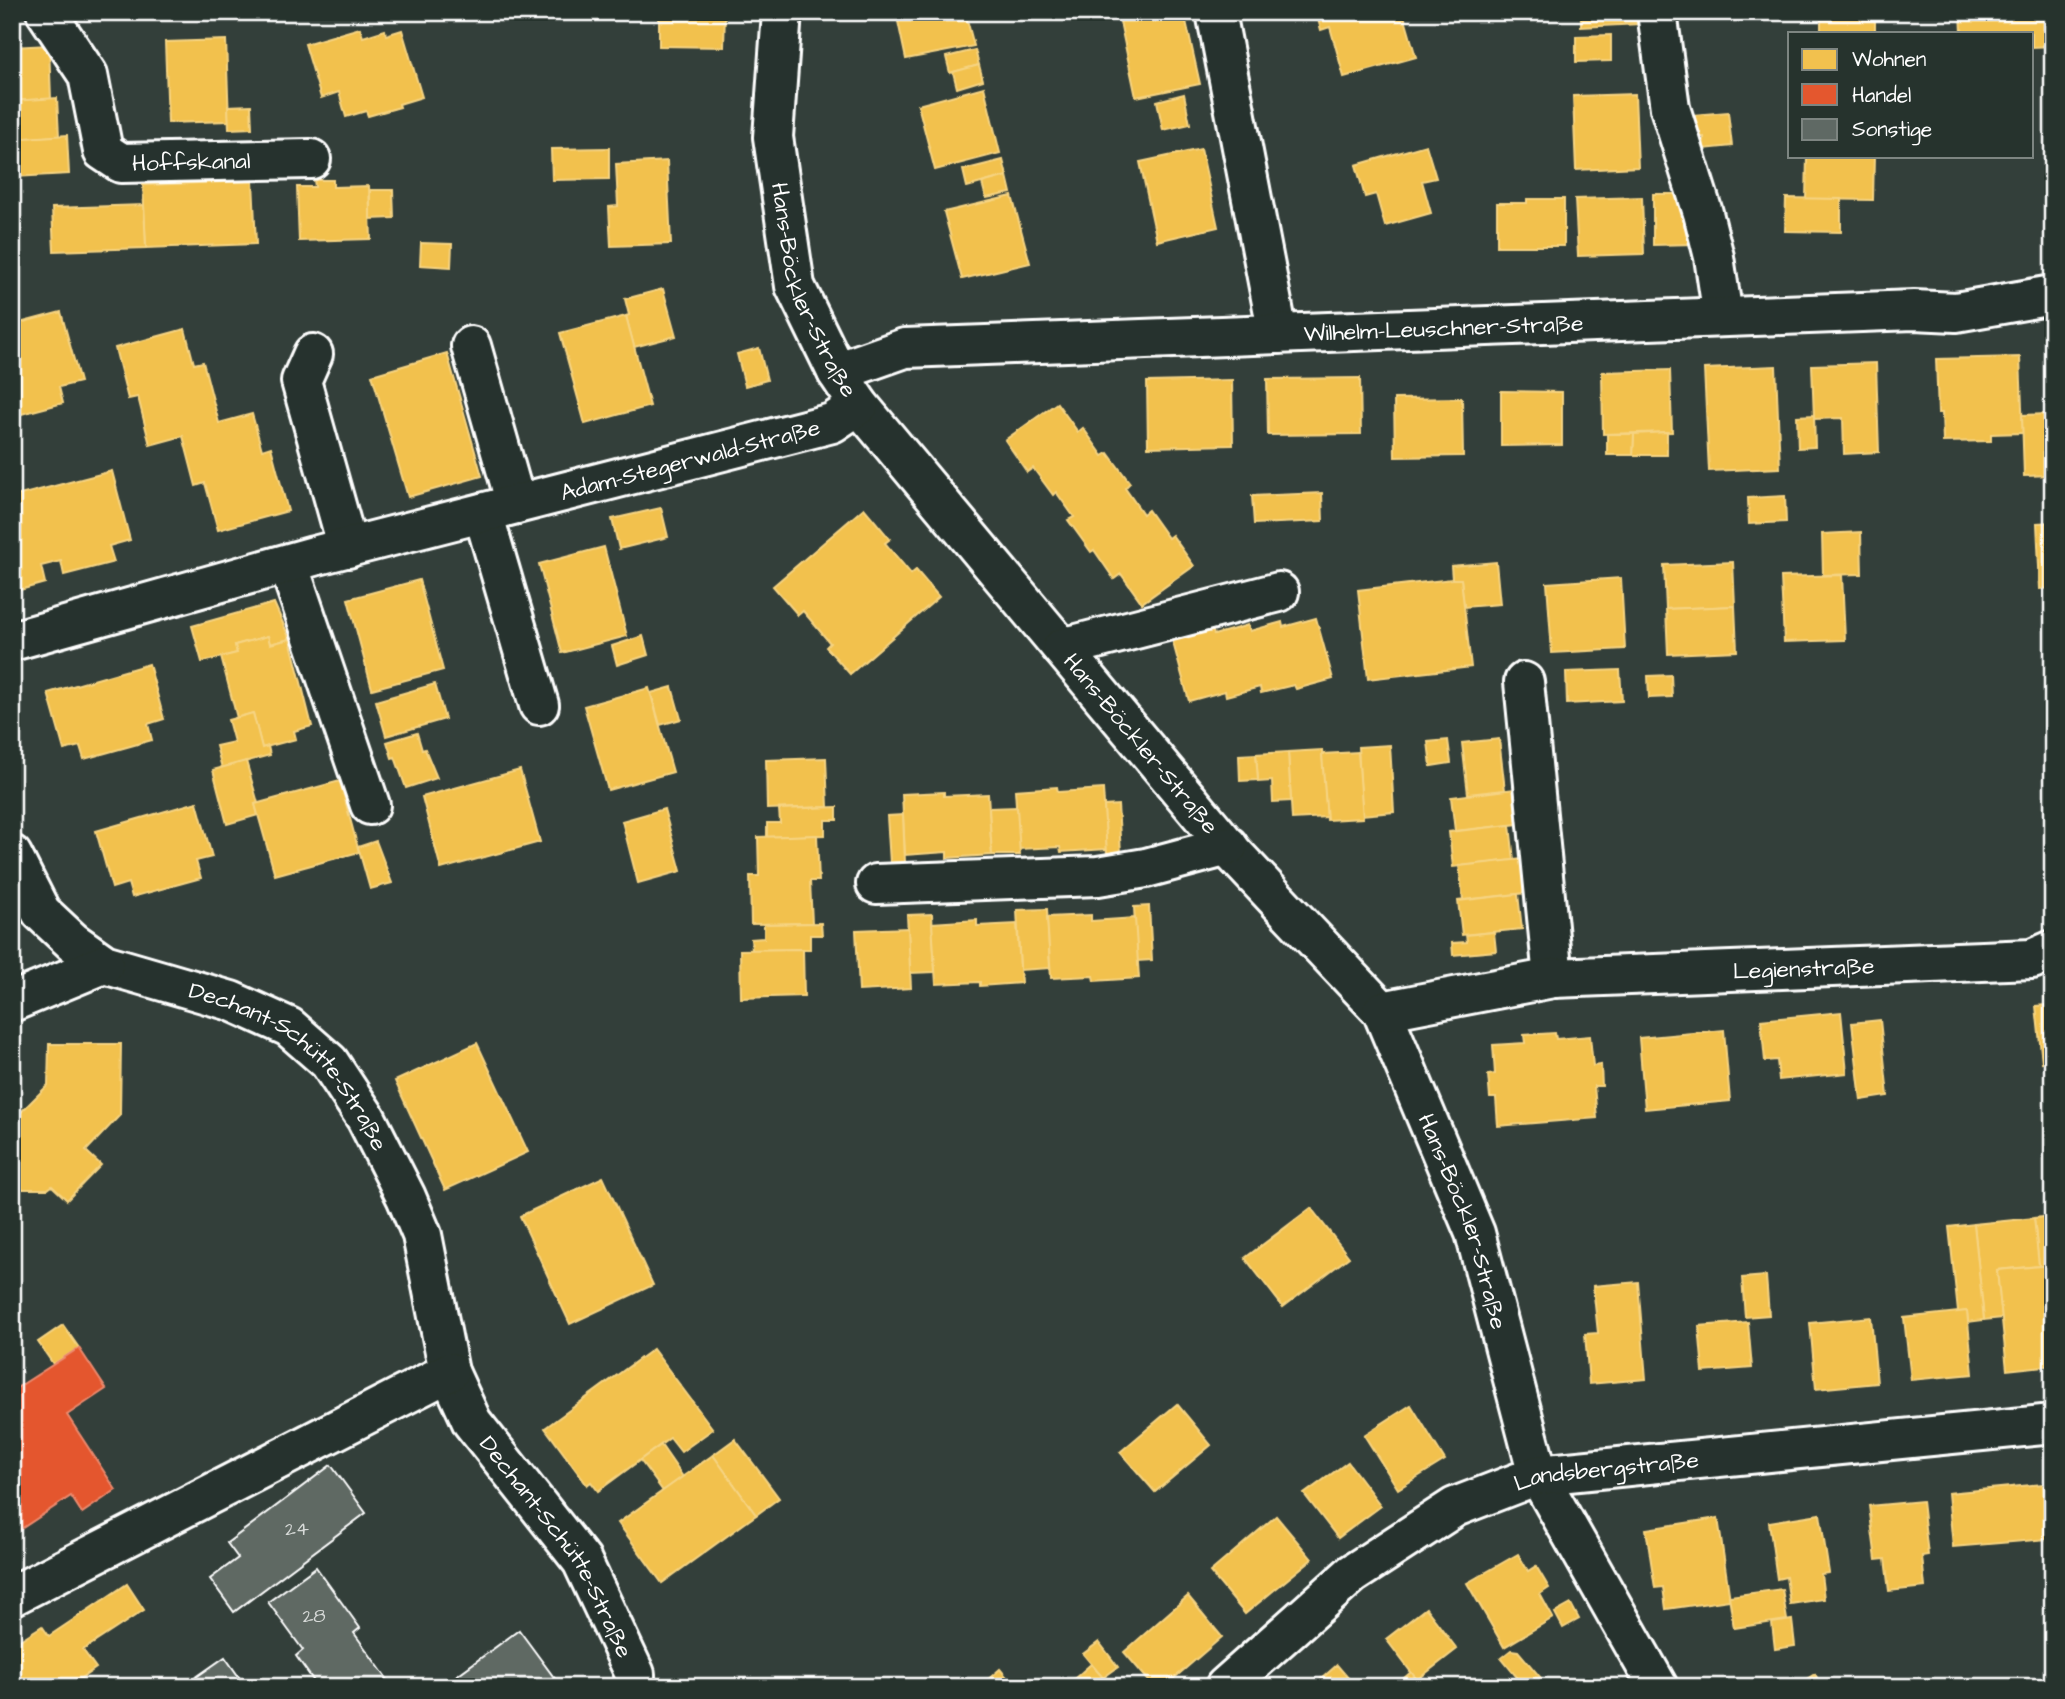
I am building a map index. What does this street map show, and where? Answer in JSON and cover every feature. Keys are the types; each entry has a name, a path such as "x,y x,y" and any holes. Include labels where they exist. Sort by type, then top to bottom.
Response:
{"street":[{"name":"Hoffskanal","path":"46,12 88,75 103,151 121,163 311,159"},
{"name":"Hans-Böckler-Straße","path":"782,12 773,137 795,286 837,372 859,405 1228,846 1382,1011 1475,1233 1538,1475 1658,1687"},
{"path":"1216,12 1278,334"},
{"path":"1657,12 1670,108 1703,212 1723,317"},
{"name":"Wilhelm-Leuschner-Straße","path":"837,372 905,348 1914,310 1956,312 2053,295"},
{"path":"471,346 539,705"},
{"path":"313,354 301,381 348,548"},
{"name":"Adam-Stegerwald-Straße","path":"12,641 348,548 831,423 859,405"},
{"path":"288,564 370,805"},
{"path":"1062,648 1279,592"},
{"path":"1524,681 1553,978"},
{"path":"876,884 1098,876 1146,868 1228,846"},
{"name":"Dechant-Schütte-Straße","path":"12,855 41,912 73,942 104,964 231,1001 289,1027 329,1062 366,1118 422,1235 449,1373 472,1422 582,1561 635,1674 635,1687"},
{"name":"Legienstraße","path":"1382,1011 1553,978 2032,959 2053,950"},
{"path":"12,1002 104,964"},
{"path":"12,1596 449,1373"},
{"name":"Landsbergstraße","path":"1225,1687 1352,1574 1455,1507 1538,1475 2053,1424"}],"building: Wohnen":[{"path":"659,12 725,12 724,47 659,46"},
{"path":"896,12 965,12 974,46 906,59"},
{"path":"1118,12 1184,12 1200,84 1136,97"},
{"path":"1316,12 1403,12 1416,57 1344,77 1330,27 1321,30"},
{"path":"1581,12 1639,12 1640,24 1581,27"},
{"path":"1821,12 1875,12 1875,32 1821,32"},
{"path":"1961,12 2053,12 2053,46 2034,47 2034,32 1962,32"},
{"path":"360,28 363,37 385,30 386,35 402,30 422,97 399,104 400,107 368,116 366,111 346,117 339,92 321,98 305,44"},
{"path":"1611,35 1611,61 1576,62 1576,36"},
{"path":"226,40 229,121 168,123 165,42"},
{"path":"49,45 51,99 12,101 12,47"},
{"path":"975,50 979,65 950,73 946,57"},
{"path":"979,65 983,80 957,88 953,72"},
{"path":"984,87 1000,153 935,170 918,105"},
{"path":"1184,94 1190,124 1163,130 1157,101"},
{"path":"1635,94 1638,167 1576,170 1573,96"},
{"path":"57,98 59,136 12,139 12,101"},
{"path":"251,105 252,128 229,129 228,106"},
{"path":"1728,112 1732,146 1704,149 1704,137 1695,137 1693,115"},
{"path":"67,135 69,174 14,177 12,139"},
{"path":"1426,145 1436,178 1422,181 1431,213 1385,226 1376,194 1365,197 1356,165"},
{"path":"609,148 609,179 552,180 551,149"},
{"path":"1201,149 1218,227 1157,241 1140,162"},
{"path":"1807,158 1874,158 1873,200 1806,199"},
{"path":"1003,160 1007,176 967,187 963,170"},
{"path":"667,161 671,244 611,246 609,207 618,206 616,164"},
{"path":"1007,176 1011,193 986,198 982,183"},
{"path":"314,180 333,180 333,187 369,186 371,239 299,241 297,187 315,187"},
{"path":"253,181 256,244 146,248 143,185"},
{"path":"370,190 393,190 394,218 370,219"},
{"path":"1653,194 1683,194 1684,226 1696,226 1696,244 1653,245"},
{"path":"1012,196 1030,263 962,279 944,212"},
{"path":"1642,197 1644,254 1578,256 1575,199"},
{"path":"1786,198 1841,199 1841,232 1785,231"},
{"path":"1527,199 1564,199 1564,246 1497,246 1497,203 1527,203"},
{"path":"144,205 146,248 54,251 52,208"},
{"path":"421,243 452,244 451,267 420,265"},
{"path":"663,289 676,336 634,347 626,316 629,315 625,299"},
{"path":"61,312 80,382 59,387 63,403 14,416 12,325"},
{"path":"626,316 650,406 585,424 560,333"},
{"path":"185,329 194,364 203,362 219,423 252,414 262,450 271,447 288,511 218,530 205,483 196,486 183,436 150,445 138,397 128,399 115,348"},
{"path":"759,348 767,380 745,386 737,354"},
{"path":"447,353 482,476 408,497 372,375"},
{"path":"2020,357 2023,433 1991,434 1991,441 1943,442 1942,413 1938,413 1936,359"},
{"path":"1876,363 1879,452 1844,454 1843,418 1814,419 1812,365"},
{"path":"1776,366 1780,468 1709,471 1704,369"},
{"path":"1670,370 1672,432 1603,434 1602,372"},
{"path":"1360,378 1361,434 1268,435 1267,379"},
{"path":"2046,379 2053,379 2053,414 2047,414"},
{"path":"1232,380 1233,445 1148,447 1147,382"},
{"path":"1501,391 1562,392 1562,445 1501,446"},
{"path":"1462,398 1463,456 1395,457 1394,399"},
{"path":"1057,403 1078,432 1083,428 1103,456 1108,453 1130,483 1125,488 1143,514 1148,510 1168,538 1172,535 1194,566 1142,603 1121,574 1114,579 1094,550 1091,552 1068,520 1074,517 1056,492 1053,495 1033,468 1027,472 1005,440"},
{"path":"2053,414 2053,475 2024,476 2022,415"},
{"path":"1814,415 1815,447 1798,448 1797,416"},
{"path":"1667,432 1667,455 1633,455 1634,434"},
{"path":"1607,434 1634,434 1633,455 1607,455"},
{"path":"112,471 130,540 109,546 114,562 64,575 61,561 41,566 45,583 13,592 12,497"},
{"path":"1322,493 1323,521 1254,524 1252,496"},
{"path":"1785,496 1786,522 1749,524 1748,498"},
{"path":"661,508 668,537 619,549 612,519"},
{"path":"864,508 890,539 885,543 911,574 916,570 939,597 850,674 826,647 830,643 803,611 798,615 773,586"},
{"path":"2053,522 2053,588 2040,589 2037,523"},
{"path":"1861,532 1862,574 1823,575 1822,534"},
{"path":"604,547 627,636 562,653 539,564"},
{"path":"1496,562 1500,604 1464,607 1461,579 1452,579 1451,566"},
{"path":"1733,562 1735,606 1666,609 1664,565"},
{"path":"1842,575 1845,640 1784,642 1781,577"},
{"path":"1621,578 1625,649 1552,653 1547,583"},
{"path":"1461,579 1471,667 1368,679 1358,590"},
{"path":"419,580 443,670 372,689 348,599"},
{"path":"274,603 290,639 270,644 268,636 235,645 237,653 202,662 192,626"},
{"path":"1735,606 1737,651 1668,654 1666,609"},
{"path":"1316,618 1333,679 1296,689 1294,685 1261,693 1260,687 1226,696 1225,691 1189,701 1172,639 1212,628 1214,635 1248,625 1250,631 1282,622 1283,627"},
{"path":"268,636 270,644 290,639 312,726 294,731 296,739 262,748 253,713 237,718 221,657 237,653 235,645"},
{"path":"643,636 648,655 617,665 612,646"},
{"path":"149,664 164,719 148,724 152,740 84,759 80,746 64,750 48,693"},
{"path":"1620,670 1622,701 1567,704 1566,672"},
{"path":"1671,675 1672,697 1649,698 1648,676"},
{"path":"435,684 445,719 386,736 376,701"},
{"path":"672,687 681,719 660,725 651,693"},
{"path":"649,688 673,772 608,790 584,706"},
{"path":"253,713 262,748 268,746 270,755 222,768 216,746 234,742 228,720"},
{"path":"417,733 422,750 425,749 437,778 406,788 387,742"},
{"path":"1499,739 1505,790 1468,794 1462,743"},
{"path":"1448,740 1451,763 1431,766 1428,742"},
{"path":"1390,745 1394,812 1362,815 1358,747"},
{"path":"1322,750 1327,817 1292,819 1288,752"},
{"path":"1288,752 1291,801 1273,802 1272,781 1258,782 1256,754"},
{"path":"1358,752 1363,818 1327,820 1322,754"},
{"path":"1256,754 1258,780 1240,781 1239,755"},
{"path":"826,758 828,807 767,809 766,760"},
{"path":"246,761 258,803 255,804 258,815 227,824 213,770"},
{"path":"520,770 540,842 441,869 422,797"},
{"path":"340,781 359,852 275,875 255,804"},
{"path":"1057,787 1058,792 1103,789 1107,849 1061,852 1060,847 1019,849 1015,790"},
{"path":"1514,789 1518,824 1455,831 1451,797"},
{"path":"944,792 944,796 988,794 992,855 947,858 947,852 905,855 902,794"},
{"path":"197,802 212,857 196,861 201,878 132,897 128,883 112,888 96,831"},
{"path":"1118,805 1121,853 1107,854 1104,806"},
{"path":"837,807 837,820 825,820 825,835 767,837 767,823 780,823 779,809"},
{"path":"1017,807 1020,855 992,855 989,808"},
{"path":"664,809 681,871 638,883 622,821"},
{"path":"903,815 905,862 890,863 887,816"},
{"path":"1510,825 1514,860 1453,867 1449,832"},
{"path":"817,835 819,881 810,881 812,923 751,924 750,876 759,876 758,837"},
{"path":"376,841 392,883 370,889 358,847"},
{"path":"1522,859 1526,893 1463,900 1459,866"},
{"path":"1518,894 1522,929 1462,935 1458,901"},
{"path":"1149,906 1152,960 1137,961 1134,907"},
{"path":"1047,909 1050,968 1020,970 1017,910"},
{"path":"932,914 935,972 910,973 907,915"},
{"path":"1091,915 1091,921 1135,918 1139,978 1094,981 1093,976 1051,978 1047,917"},
{"path":"977,920 977,926 1017,924 1021,983 980,986 980,982 936,984 932,923"},
{"path":"821,923 822,935 810,935 810,949 752,950 751,939 764,938 764,924"},
{"path":"908,928 911,988 859,991 856,930"},
{"path":"1494,932 1496,951 1453,955 1452,943 1467,942 1466,935"},
{"path":"803,949 804,996 741,998 740,950"},
{"path":"2053,997 2053,1060 2042,1062 2036,1006 2046,1005 2045,998"},
{"path":"1841,1012 1847,1073 1779,1080 1777,1060 1765,1061 1761,1020"},
{"path":"1880,1020 1888,1096 1861,1100 1852,1023"},
{"path":"1724,1030 1730,1101 1645,1109 1639,1038"},
{"path":"1555,1033 1556,1039 1590,1036 1593,1066 1601,1065 1602,1086 1594,1086 1597,1118 1498,1126 1496,1098 1490,1098 1488,1075 1495,1074 1493,1045 1525,1043 1524,1035"},
{"path":"477,1043 528,1152 445,1190 395,1081"},
{"path":"49,1044 121,1044 120,1115 86,1151 101,1165 67,1200 52,1186 48,1189 12,1189 12,1115 18,1115 48,1085"},
{"path":"603,1177 653,1285 570,1324 520,1216"},
{"path":"1311,1208 1349,1257 1283,1307 1245,1258"},
{"path":"2053,1216 2053,1265 2039,1266 2034,1218"},
{"path":"2034,1218 2039,1266 1997,1270 2002,1318 1984,1320 1974,1224"},
{"path":"1974,1224 1984,1320 1968,1322 1967,1311 1958,1312 1949,1227"},
{"path":"2053,1265 2053,1365 2007,1370 1997,1270"},
{"path":"1766,1276 1769,1315 1745,1317 1742,1278"},
{"path":"1638,1282 1646,1379 1589,1384 1585,1334 1598,1333 1593,1286"},
{"path":"1967,1311 1973,1374 1911,1380 1904,1318"},
{"path":"1871,1317 1877,1383 1816,1389 1810,1323"},
{"path":"1748,1322 1752,1368 1703,1372 1699,1326"},
{"path":"63,1325 79,1348 53,1364 38,1342"},
{"path":"653,1349 713,1429 681,1452 670,1438 598,1491 591,1482 587,1485 545,1428"},
{"path":"1177,1404 1211,1445 1155,1492 1120,1452"},
{"path":"1411,1405 1445,1460 1398,1489 1364,1435"},
{"path":"735,1439 779,1498 756,1515 713,1455"},
{"path":"661,1445 683,1477 663,1491 640,1460"},
{"path":"713,1455 756,1515 662,1583 618,1523"},
{"path":"1348,1462 1381,1506 1338,1538 1304,1494"},
{"path":"2043,1484 2047,1539 1953,1547 1948,1493"},
{"path":"1922,1501 1928,1555 1922,1556 1925,1587 1889,1591 1885,1559 1876,1560 1869,1506"},
{"path":"1820,1514 1829,1573 1821,1574 1824,1599 1790,1604 1786,1577 1777,1579 1769,1522"},
{"path":"1276,1516 1312,1559 1245,1614 1210,1572"},
{"path":"1718,1518 1730,1600 1666,1609 1663,1587 1655,1588 1646,1529"},
{"path":"1518,1554 1528,1571 1536,1566 1549,1588 1540,1594 1553,1618 1504,1647 1467,1583"},
{"path":"127,1584 144,1610 83,1650 96,1668 69,1687 38,1687 35,1683 28,1687 12,1687 12,1645 42,1626 49,1636"},
{"path":"1782,1589 1787,1620 1734,1628 1729,1596"},
{"path":"1188,1596 1222,1637 1164,1687 1154,1687 1124,1652"},
{"path":"1571,1604 1579,1619 1563,1628 1555,1613"},
{"path":"1426,1608 1457,1649 1417,1680 1386,1639"},
{"path":"1792,1620 1795,1646 1775,1649 1772,1623"},
{"path":"1099,1642 1118,1667 1103,1678 1083,1654"},
{"path":"1511,1650 1518,1651 1541,1678 1530,1687 1525,1687 1501,1658"},
{"path":"1091,1664 1111,1687 1065,1687"},
{"path":"1337,1665 1356,1687 1312,1687"},
{"path":"1000,1669 1015,1687 985,1687 983,1684"},
{"path":"1411,1672 1423,1687 1394,1687"},
{"path":"1815,1674 1822,1687 1794,1687"}],"building: Handel":[{"path":"79,1348 106,1389 67,1415 116,1490 82,1513 71,1496 12,1535 12,1391"}],"building: Sonstige":[{"path":"331,1465 366,1513 234,1612 210,1579 238,1558 227,1543"},
{"path":"316,1567 360,1628 354,1633 393,1687 318,1687 296,1656 303,1650 268,1602"},
{"path":"519,1630 561,1687 441,1687"},
{"path":"225,1657 246,1687 182,1687"}]}
